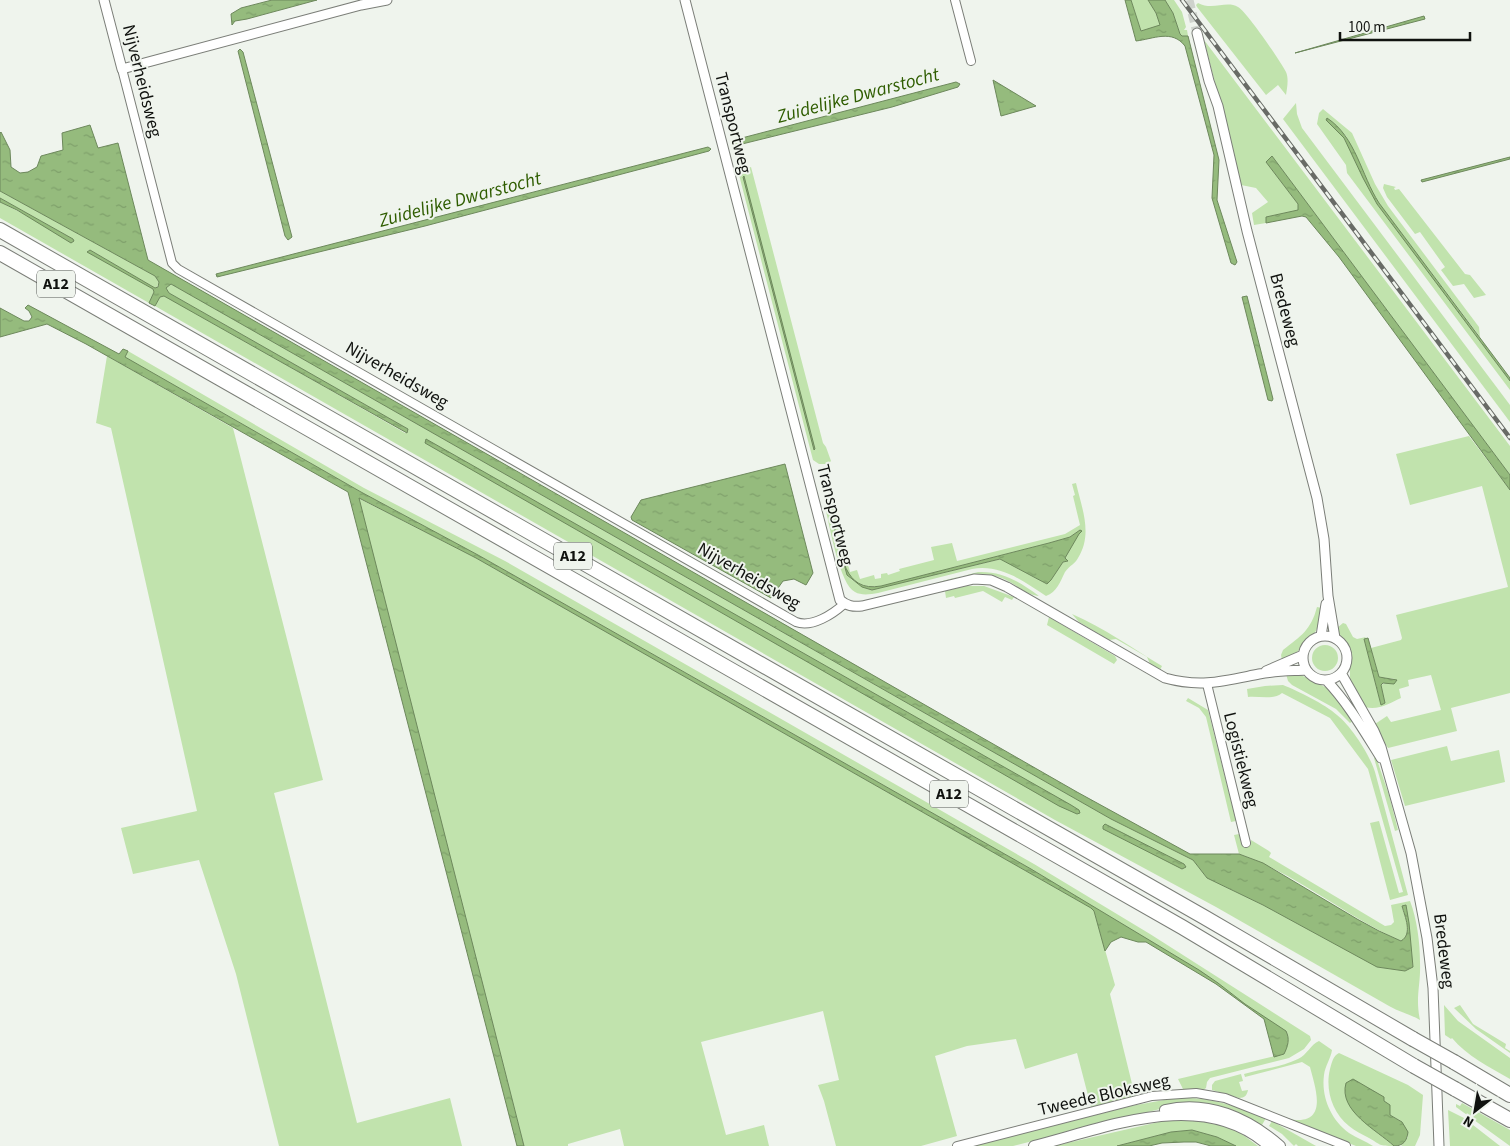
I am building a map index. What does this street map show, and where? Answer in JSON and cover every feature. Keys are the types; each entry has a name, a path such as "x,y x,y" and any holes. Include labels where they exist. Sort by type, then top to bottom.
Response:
{"highway":[{"name":"A12","path":"0,230 1188,907 1510,1095"},
{"name":"A12","path":"0,253 1182,927 1414,1066 1510,1120"},
{"name":"A12","path":"0,263 111,316"}],"main road":[{"path":"1146,1117 1154,1112 1189,1107 1220,1111 1246,1122 1267,1134 1280,1146"},
{"path":"1034,1146 1146,1117 1171,1115 1196,1115 1218,1119 1257,1136 1269,1146"}],"street":[{"name":"Nijverheidsweg","path":"104,0 172,263 178,269 796,622 800,624 810,623 826,618 844,604"},
{"path":"122,69 361,3 386,0"},
{"name":"Transportweg","path":"685,0 837,593 844,604"},
{"path":"955,0 971,61"},
{"name":"Bredeweg","path":"1197,33 1209,81 1218,106 1247,231 1317,498 1324,539 1328,596 1335,638"},
{"path":"844,604 853,607 862,606 974,579 991,580 1007,587 1166,678 1192,684 1207,684 1260,674 1306,670"},
{"name":"Bredeweg","path":"1321,636 1328,596"},
{"path":"1321,636 1335,638 1343,645 1347,654 1346,664 1341,673 1335,678 1326,680 1314,678 1306,670 1303,656 1309,643 1321,636"},
{"path":"1260,674 1303,656"},
{"name":"Bredeweg","path":"1341,673 1374,731 1383,753 1415,872 1430,958 1433,988 1439,1146"},
{"name":"Bredeweg","path":"1326,680 1334,688 1369,737 1386,765"},
{"name":"Logistiekweg","path":"1207,684 1246,843"},
{"name":"Tweede Bloksweg","path":"957,1146 1152,1096 1196,1093 1225,1098 1343,1145"}],"shaded area":[{"path":"1131,0 1148,0 1161,26 1141,31"},
{"path":"1165,0 1174,0 1182,12 1186,27 1184,30 1187,30 1188,36 1180,34 1173,13"},
{"path":"1198,3 1209,6 1233,5 1238,7 1249,18 1286,72 1288,81 1286,95 1278,85 1266,95 1197,7"},
{"path":"1204,40 1510,446 1510,475 1272,156 1266,162 1298,204 1298,211 1266,217 1266,223 1254,225 1252,213 1268,202 1256,188 1241,185"},
{"path":"1296,103 1297,114 1302,128 1510,405 1510,422 1283,119"},
{"path":"1323,109 1352,133 1375,184 1388,206 1479,327 1480,337 1372,193 1346,136 1326,119 1344,138 1377,204 1510,381 1510,390 1347,173 1346,165 1317,124 1319,113"},
{"path":"751,167 823,443 831,461 828,464 819,464 813,460 738,171"},
{"path":"1384,184 1396,187 1394,188 1395,190 1399,189 1465,274 1470,275 1486,295 1474,298 1464,284 1453,286 1441,270 1445,267 1420,232 1415,234 1387,197 1383,188"},
{"path":"0,191 155,276 159,282 155,288 90,250 88,251 153,289 154,292 149,303 0,218 0,202 73,239 0,198"},
{"path":"171,284 1111,819 1193,860 1207,878 1263,905 1377,966 1405,971 1413,967 1406,905 1402,907 1406,920 1407,934 1401,941 1360,920 1281,873 1239,854 1234,835 1239,834 1243,845 1251,843 1251,840 1269,851 1271,853 1269,857 1385,926 1391,925 1394,922 1391,905 1410,901 1416,923 1419,947 1418,1004 1420,1020 1389,1006 1216,907 1055,820 155,306 160,297 164,295 407,433 408,429 169,293 166,288"},
{"path":"128,351 364,488 505,561 1034,864 1150,934 1310,1036 1311,1040 1304,1049 1289,1058 1210,1078 1206,1088 1203,1090 1183,1089 1178,1079 1284,1054 1288,1034 1218,983 1031,869 478,555 361,492 124,357"},
{"path":"107,356 233,428 323,780 274,793 357,1123 450,1098 462,1146 279,1146 236,974 199,860 133,874 121,828 197,811 111,428 96,423"},
{"path":"1469,436 1510,490 1510,693 1451,708 1457,731 1388,748 1375,724 1387,716 1391,722 1441,710 1431,675 1408,680 1409,686 1399,689 1401,698 1375,708 1365,707 1350,682 1350,652 1347,644 1338,633 1337,628 1343,623 1346,624 1353,637 1357,639 1366,637 1364,639 1381,705 1385,703 1381,685 1395,679 1379,677 1371,648 1401,640 1396,615 1508,587 1482,486 1410,505 1396,454"},
{"path":"1076,483 1085,521 1085,540 1077,560 1065,572 1056,589 1046,596 1002,571 983,568 972,569 878,593 861,594 855,592 845,579 840,568 826,511 834,508 850,572 857,570 860,579 874,575 875,579 881,578 881,574 887,573 888,575 900,571 899,569 934,560 931,547 952,543 957,561 1065,534 1080,525 1073,496 1075,495 1072,484","holes":["1080,530 1065,558 1067,562 1063,562 1047,584 1001,559 872,590 862,587 857,583 881,586 1049,543 1070,537"]},
{"path":"358,498 476,558 1091,908 1094,911 1115,985 1110,994 1135,1096 1091,1107 1077,1053 1025,1069 1016,1039 967,1046 935,1056 957,1136 921,1146 836,1146 818,1085 839,1080 823,1011 701,1042 726,1135 764,1125 769,1146 624,1146 620,1129 568,1144 568,1146 524,1146"},
{"path":"978,572 1003,575 1025,586 1039,596 1030,594 1004,579 994,576 984,574 962,576"},
{"path":"966,586 984,586 1014,597 1012,600 1005,597 1002,602 983,591 955,598 954,596 946,598 945,591"},
{"path":"1317,607 1322,608 1320,623 1314,634 1296,653 1282,660 1283,650 1308,627"},
{"path":"1072,614 1107,632 1162,666 1160,670 1150,664 1147,657 1116,639 1109,640 1079,622"},
{"path":"1049,617 1115,656 1117,660 1114,664 1047,625"},
{"path":"1325,645 1334,649 1338,658 1334,667 1325,671 1316,667 1312,658 1316,649"},
{"path":"1286,674 1301,675 1331,690 1353,721 1350,723 1336,709 1292,685 1288,681"},
{"path":"1283,685 1311,698 1332,711 1354,733 1364,749 1373,765 1408,895 1390,900 1370,823 1379,821 1399,893 1403,892 1368,769 1330,718 1282,693 1271,697 1248,697 1247,689"},
{"path":"1188,698 1208,710 1236,821 1231,822 1206,717 1199,708 1186,701"},
{"path":"1447,746 1451,761 1499,750 1505,782 1405,806 1391,760"},
{"path":"1376,757 1398,830 1395,831 1374,758"},
{"path":"1444,1005 1458,1021 1510,1058 1510,1079 1479,1061 1452,1038 1445,1035"},
{"path":"1460,1005 1473,1024 1506,1044 1505,1048 1510,1053 1476,1029 1454,1008"},
{"path":"1319,1041 1332,1050 1323,1083 1326,1100 1332,1115 1349,1133 1373,1146 1356,1146 1275,1114 1293,1120 1306,1119 1313,1115 1316,1109 1316,1092 1310,1067 1302,1062 1245,1077 1244,1074 1292,1062 1304,1055"},
{"path":"1339,1053 1408,1085 1423,1095 1420,1135 1415,1146 1401,1146 1408,1137 1399,1120 1390,1115 1389,1110 1345,1088 1357,1114 1394,1146 1378,1144 1343,1121 1334,1108 1328,1085 1332,1062"},
{"path":"1241,1074 1243,1081 1239,1082 1242,1091 1248,1090 1244,1097 1239,1098 1212,1090 1212,1085 1215,1081"},
{"path":"1175,1098 1210,1100 1266,1118 1262,1125 1239,1116 1168,1107 1013,1146 974,1146 1131,1106"},
{"path":"1462,1103 1510,1130 1510,1146 1456,1107 1456,1104 1460,1106"},
{"path":"1448,1110 1464,1118 1500,1146 1450,1146"},
{"path":"1172,1119 1209,1120 1239,1132 1258,1146 1236,1146 1217,1137 1192,1130 1171,1132 1117,1146 1054,1146"},
{"path":"1272,1121 1316,1146 1298,1146 1296,1144 1294,1146 1282,1134 1269,1126"}],"water":[{"path":"272,0 317,0 235,21 232,25 231,14 241,8"},
{"path":"1125,0 1131,0 1141,31 1160,25 1156,13 1148,0 1165,0 1173,13 1180,34 1188,36 1219,160 1217,200 1237,262 1235,265 1231,263 1212,198 1214,155 1185,46 1180,41 1168,36 1136,41"},
{"path":"1424,16 1425,19 1295,53"},
{"path":"240,49 243,52 292,237 288,240 285,236 238,51"},
{"path":"993,80 1036,106 1001,116"},
{"path":"956,82 960,84 958,87 892,107 738,145 735,144 738,139"},
{"path":"1327,118 1345,135 1379,203 1510,378 1510,381 1377,204 1344,138 1326,120"},
{"path":"90,125 98,148 118,143 148,260 1077,792 1190,854 1239,854 1263,863 1357,919 1401,941 1407,934 1402,906 1406,905 1413,967 1405,971 1377,967 1263,905 1207,878 1193,860 1111,819 171,284 166,288 169,293 408,429 407,433 164,296 160,297 155,306 149,303 154,292 153,289 87,252 90,250 155,288 158,287 159,282 155,276 0,191 1,132 10,150 11,167 20,173 28,172 37,167 41,156 63,150 62,133"},
{"path":"708,147 711,149 709,151 425,226 217,277 216,274"},
{"path":"1272,156 1510,475 1510,490 1339,257 1306,217 1302,216 1266,223 1266,217 1298,210 1298,204 1266,162"},
{"path":"1510,157 1510,159 1422,182 1421,180"},
{"path":"743,177 815,449 814,450"},
{"path":"0,198 74,241 71,243 17,210 0,202"},
{"path":"1247,296 1272,401 1268,400 1242,297"},
{"path":"28,305 119,354 123,349 128,351 125,357 1031,869 1199,970 1286,1031 1288,1042 1284,1054 1274,1057 1264,1019 1216,984 1146,942 1138,942 1121,937 1111,942 1105,951 1094,911 1091,908 476,558 359,498 524,1146 517,1146 348,492 86,344 47,324 0,337 0,308 24,321 29,321 32,317 25,308"},
{"path":"426,439 1071,805 1079,810 1080,813 1077,814 1059,806 425,443"},
{"path":"785,464 813,573 806,585 794,579 783,581 771,598 632,520 631,517 641,500"},
{"path":"1080,530 1082,531 1065,558 1068,561 1063,562 1047,584 1000,559 872,590 862,587 847,575 843,561 846,569 859,583 868,587 881,586 1049,543 1070,537"},
{"path":"1368,638 1379,677 1397,680 1394,684 1383,683 1381,685 1385,703 1381,705 1364,639"},
{"path":"1105,824 1184,864 1186,867 1182,869 1103,829"},
{"path":"1353,1079 1384,1097 1384,1101 1390,1105 1390,1115 1402,1122 1408,1132 1406,1140 1402,1144 1394,1146 1353,1111 1345,1093 1346,1083"},
{"path":"1192,1130 1217,1137 1236,1146 1211,1146 1196,1142 1184,1142 1162,1143 1149,1146 1117,1146 1171,1132"}],"tunnel":[{"path":"1189,0 1197,33"}],"railway":[{"path":"1182,0 1510,438"}],"water label":[{"name":"Zuidelijke Dwarstocht","path":"858,96"},
{"name":"Zuidelijke Dwarstocht","path":"460,200"}]}
